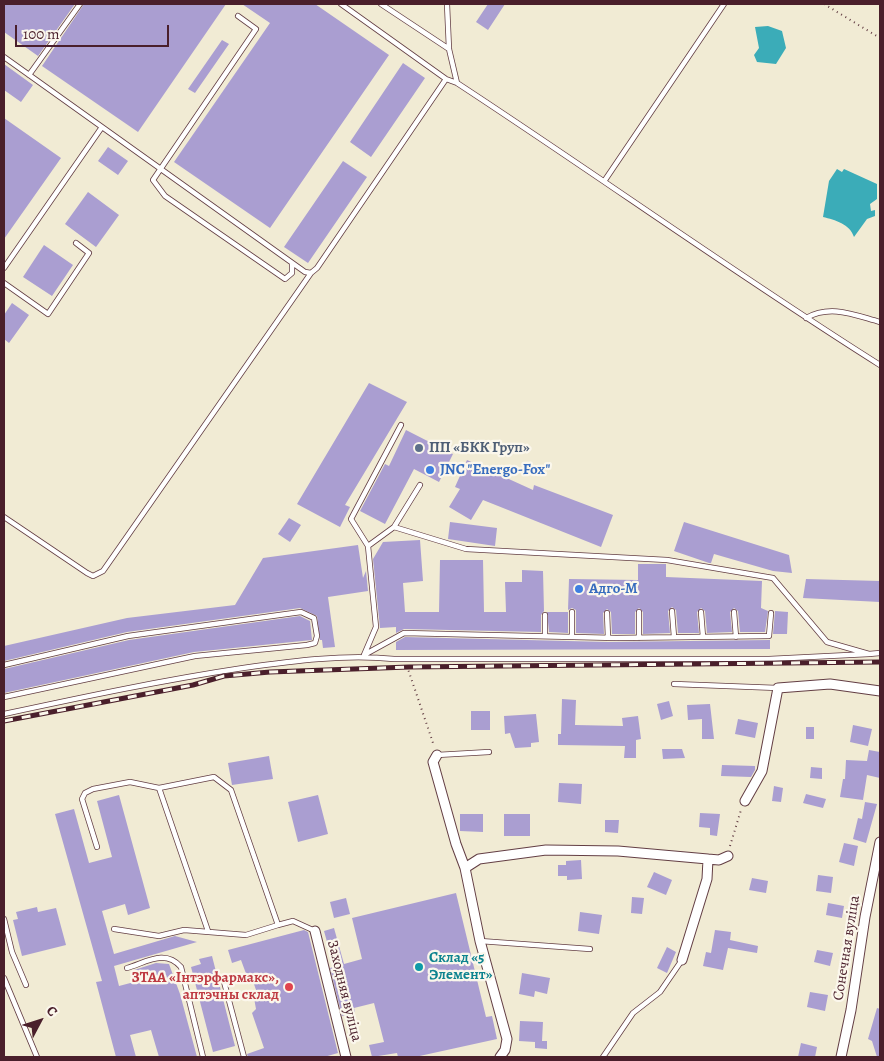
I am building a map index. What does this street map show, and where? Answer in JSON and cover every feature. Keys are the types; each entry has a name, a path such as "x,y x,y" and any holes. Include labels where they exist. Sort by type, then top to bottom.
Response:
{"street":[{"path":"745,801 762,771 778,688 830,684 880,691"},
{"path":"437,755 433,762 456,844 465,868 480,941 507,1039 505,1050 500,1057"},
{"name":"Сонечная вуліца","path":"840,1057 851,1010 865,917 880,842"},
{"path":"465,868 479,859 546,850 618,851 719,860 728,856"},
{"path":"682,960 707,879 708,859"},
{"name":"Заходняя вуліца","path":"315,931 346,1057"}],"lane":[{"path":"29,76 80,4"},
{"path":"341,4 446,79 458,83 605,180 806,318 880,364"},
{"path":"381,4 449,49"},
{"path":"447,4 449,49 458,83"},
{"path":"605,180 724,4"},
{"path":"238,16 256,29 159,168 153,180 165,196 284,279 292,273 292,263"},
{"path":"4,57 292,263 305,272 311,273"},
{"path":"4,517 87,573 93,576 104,572 311,273 317,268 446,79"},
{"path":"4,268 102,128"},
{"path":"4,283 48,314 89,254 76,243"},
{"path":"806,318 818,311 828,310 880,322"},
{"path":"363,656 376,627 368,546 351,519 401,425"},
{"path":"368,546 394,528 420,485"},
{"path":"394,528 466,550 667,560 773,578 827,642 870,654"},
{"path":"672,611 674,637"},
{"path":"4,665 128,636 300,612 314,618 317,636 315,643 307,645 195,656 4,697"},
{"path":"572,612 572,637"},
{"path":"639,612 639,638"},
{"path":"701,612 703,637"},
{"path":"734,612 736,637"},
{"path":"607,613 608,638"},
{"path":"363,656 404,633 608,638 769,636 771,613"},
{"path":"545,615 545,636"},
{"path":"4,714 207,673 292,662 363,656 394,659 769,659 880,653"},
{"path":"674,684 778,688"},
{"path":"437,755 489,752"},
{"path":"97,847 82,800 85,793 93,789 130,782 159,788 214,777 230,790 278,925"},
{"path":"159,788 208,931"},
{"path":"4,919 12,952 26,984"},
{"path":"114,929 159,936 184,930 246,935 278,925 298,922 315,931"},
{"path":"480,941 590,948"},
{"path":"127,968 164,956 174,959 181,967 203,1057"},
{"path":"603,1057 633,1013 660,992 682,960"},
{"path":"4,978 36,1057"},
{"path":"223,978 244,1057"}],"path":[{"path":"824,4 880,38"},
{"path":"394,659 409,667 437,755"},
{"path":"728,856 736,822 745,801"}],"water":[{"path":"768,26 782,31 786,48 776,64 757,62 754,55 759,48 755,27"},
{"path":"837,169 842,172 844,169 877,184 877,199 870,204 871,211 875,210 875,216 867,219 854,237 846,226 823,217 829,181"}],"building":[{"path":"4,4 75,4 38,56 4,32"},
{"path":"84,4 226,4 138,132 42,66"},
{"path":"242,4 315,4 389,55 270,228 174,162 270,23"},
{"path":"488,4 505,4 488,30 476,22"},
{"path":"222,40 229,44 195,93 188,89"},
{"path":"403,63 425,78 371,157 350,142"},
{"path":"4,64 33,85 21,102 4,90"},
{"path":"4,118 61,158 4,239"},
{"path":"108,147 128,161 118,175 98,161"},
{"path":"343,161 367,177 308,263 284,247"},
{"path":"88,192 119,215 96,247 65,224"},
{"path":"44,245 73,265 52,296 23,277"},
{"path":"12,303 29,315 9,343 4,339 4,315"},
{"path":"369,383 407,402 345,505 350,507 340,527 297,504"},
{"path":"406,430 453,454 439,482 414,469 385,524 360,511 385,464 389,466"},
{"path":"467,460 533,490 534,485 613,515 601,547 483,500 471,520 449,507 460,489 455,487"},
{"path":"289,518 301,525 290,542 278,534"},
{"path":"450,522 497,528 495,546 448,539"},
{"path":"684,522 789,555 792,573 773,571 714,554 711,563 709,563 674,551"},
{"path":"420,540 423,581 403,583 405,612 439,612 440,560 483,560 484,612 506,612 505,582 522,582 522,570 543,571 544,611 541,615 541,632 404,629 396,633 396,627 380,628 373,559 383,542"},
{"path":"358,545 363,578 366,571 368,591 328,597 335,647 323,648 317,616 300,608 127,632 4,661 4,646 127,618 235,605 263,558"},
{"path":"638,564 666,564 666,577 762,581 761,608 768,611 765,632 740,632 738,611 734,608 730,612 732,632 707,633 705,611 701,608 697,612 699,633 678,633 676,610 672,607 668,611 670,633 643,634 643,612 639,608 635,612 635,634 612,634 611,612 607,609 603,613 604,634 576,633 576,610 572,608 568,610 569,579 638,580"},
{"path":"806,579 880,581 880,602 803,598"},
{"path":"775,611 788,612 787,634 773,634"},
{"path":"547,612 568,612 568,633 549,632"},
{"path":"300,616 310,621 312,640 194,652 4,693 4,669 129,640"},
{"path":"405,637 608,642 770,640 770,649 396,650 396,642"},
{"path":"562,699 576,700 575,725 623,726 622,718 638,716 641,739 636,740 636,758 624,758 625,746 558,745 558,734 561,734"},
{"path":"669,701 673,716 661,720 657,704"},
{"path":"710,704 714,739 702,739 702,719 688,720 687,705"},
{"path":"471,711 490,711 490,730 471,730"},
{"path":"536,714 539,742 531,743 531,747 515,748 510,733 505,734 504,716"},
{"path":"738,719 758,723 755,738 735,734"},
{"path":"853,725 872,729 868,746 850,742"},
{"path":"806,727 814,727 814,739 806,739"},
{"path":"662,749 682,749 685,758 663,759"},
{"path":"869,750 880,752 880,778 867,775 863,800 840,797 843,779 845,779 846,760 867,761"},
{"path":"269,756 273,779 232,785 228,763"},
{"path":"722,765 755,766 755,770 751,777 721,776"},
{"path":"811,767 822,768 822,779 810,778"},
{"path":"559,783 582,784 581,804 558,802"},
{"path":"774,786 783,788 781,802 772,801"},
{"path":"806,794 826,799 823,808 803,803"},
{"path":"119,795 150,908 128,915 125,904 102,911 114,954 175,936 197,942 114,966 119,986 138,981 134,970 156,963 169,964 180,994 197,1057 159,1057 151,1030 130,1035 136,1057 116,1057 96,982 102,981 55,814 74,809 89,863 112,857 97,801"},
{"path":"318,795 328,834 298,842 288,802"},
{"path":"865,802 877,804 866,843 853,839 858,818 862,819"},
{"path":"700,813 720,814 717,836 710,835 710,828 699,827"},
{"path":"460,814 483,814 483,832 460,831"},
{"path":"504,814 530,814 530,836 504,836"},
{"path":"605,820 619,820 618,833 605,832"},
{"path":"844,843 858,846 854,866 839,862"},
{"path":"581,860 582,879 567,880 567,876 558,876 558,865 566,865 566,861"},
{"path":"654,872 672,880 666,895 647,887"},
{"path":"818,875 833,877 831,893 816,891"},
{"path":"752,878 768,881 766,893 749,890"},
{"name":"Склад «5 Элемент»","path":"456,893 486,1017 492,1016 497,1039 415,1057 398,1057 397,1053 372,1057 369,1045 384,1042 374,1003 354,1008 355,1012 342,1016 330,968 334,967 324,931 334,928 344,964 362,959 352,918"},
{"path":"632,897 644,898 642,914 631,913"},
{"path":"346,898 350,914 334,918 330,902"},
{"path":"828,903 844,906 842,918 826,915"},
{"path":"37,907 38,912 56,908 66,945 22,956 13,920 18,919 16,912"},
{"path":"580,912 602,915 599,934 578,931"},
{"name":"ЗТАА «Інтэрфармакс», аптэчны склад","path":"304,930 308,932 338,1053 324,1057 248,1057 247,1054 264,1048 252,1013 256,1009 254,998 258,996 252,978 248,979 241,960 232,963 228,950"},
{"path":"715,930 731,932 730,940 758,946 757,953 728,948 723,970 703,966 706,952 711,953"},
{"path":"667,947 676,952 667,973 657,968"},
{"path":"817,950 833,953 830,966 814,962"},
{"path":"212,956 235,1046 213,1052 191,967 201,964 199,959"},
{"path":"522,973 550,978 547,994 535,991 534,997 519,994"},
{"path":"810,992 828,995 825,1011 807,1007"},
{"path":"877,1008 880,1009 880,1057 877,1057 872,1041 868,1039"},
{"path":"520,1021 543,1022 542,1041 547,1041 547,1049 535,1048 535,1042 519,1041"},
{"path":"801,1043 817,1047 815,1057 798,1057"}],"railway":[{"path":"4,721 193,685 224,676 270,672 409,667 880,662"}],"place":[{"name":"ПП «БКК Груп»","path":"419,448"},
{"name":"JNC \"Energo-Fox\"","path":"430,470"},
{"name":"Адго-М","path":"579,589"},
{"name":"Склад «5 Элемент»","path":"419,967"},
{"name":"ЗТАА «Інтэрфармакс», аптэчны склад","path":"289,987"}]}
